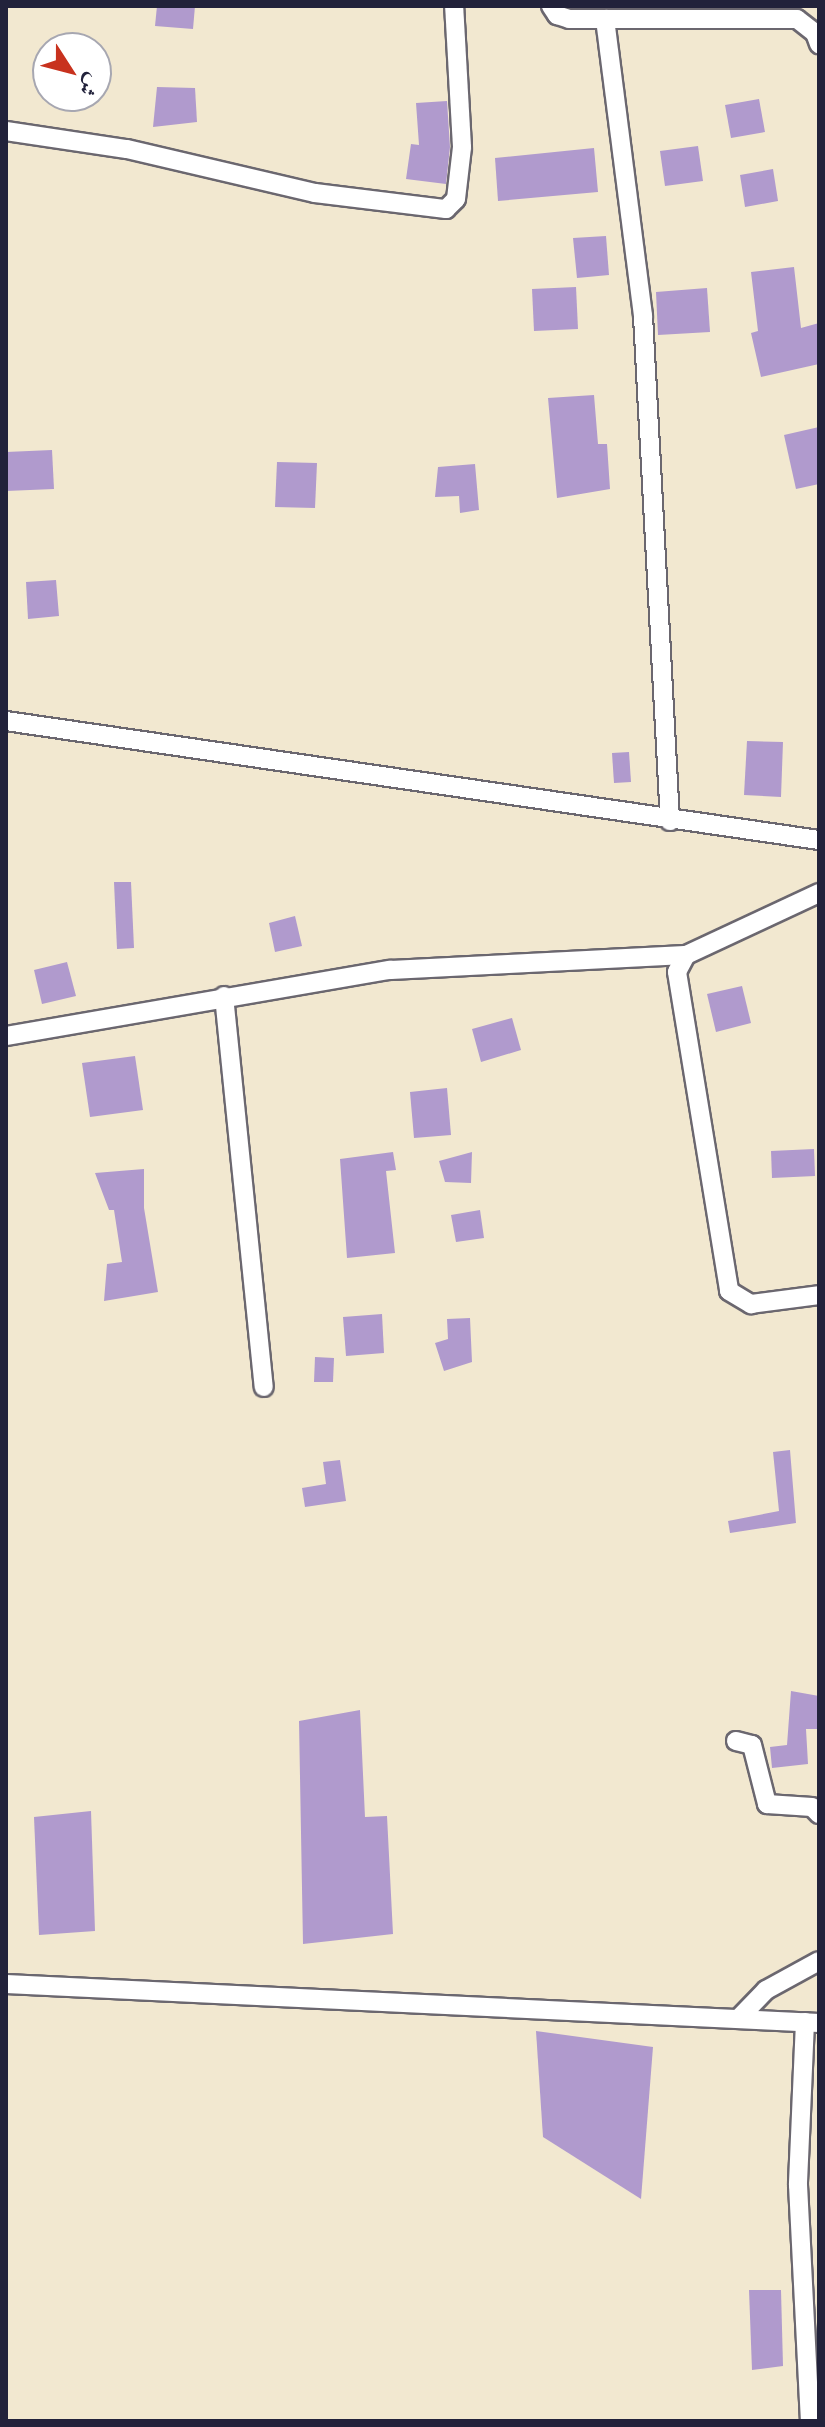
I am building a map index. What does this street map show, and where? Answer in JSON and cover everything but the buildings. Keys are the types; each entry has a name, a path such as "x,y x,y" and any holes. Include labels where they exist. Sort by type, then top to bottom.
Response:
{"street":[{"path":"6,131 127,149 315,193 439,211 446,209 456,199 462,147 454,6"},
{"path":"551,6 563,18 605,19 689,12 797,19 815,33 819,44"},
{"path":"605,19 643,316 670,821"},
{"path":"6,721 487,789 670,821 819,840"},
{"path":"6,1036 224,996 390,970 686,955 819,893"},
{"path":"686,955 677,972 729,1291 751,1304 819,1295"},
{"path":"224,996 264,1387"},
{"path":"736,1741 752,1745 767,1804 812,1807 819,1814"},
{"path":"739,2018 766,1990 819,1961"},
{"path":"6,1984 812,2022 798,2185 810,2421"}]}
